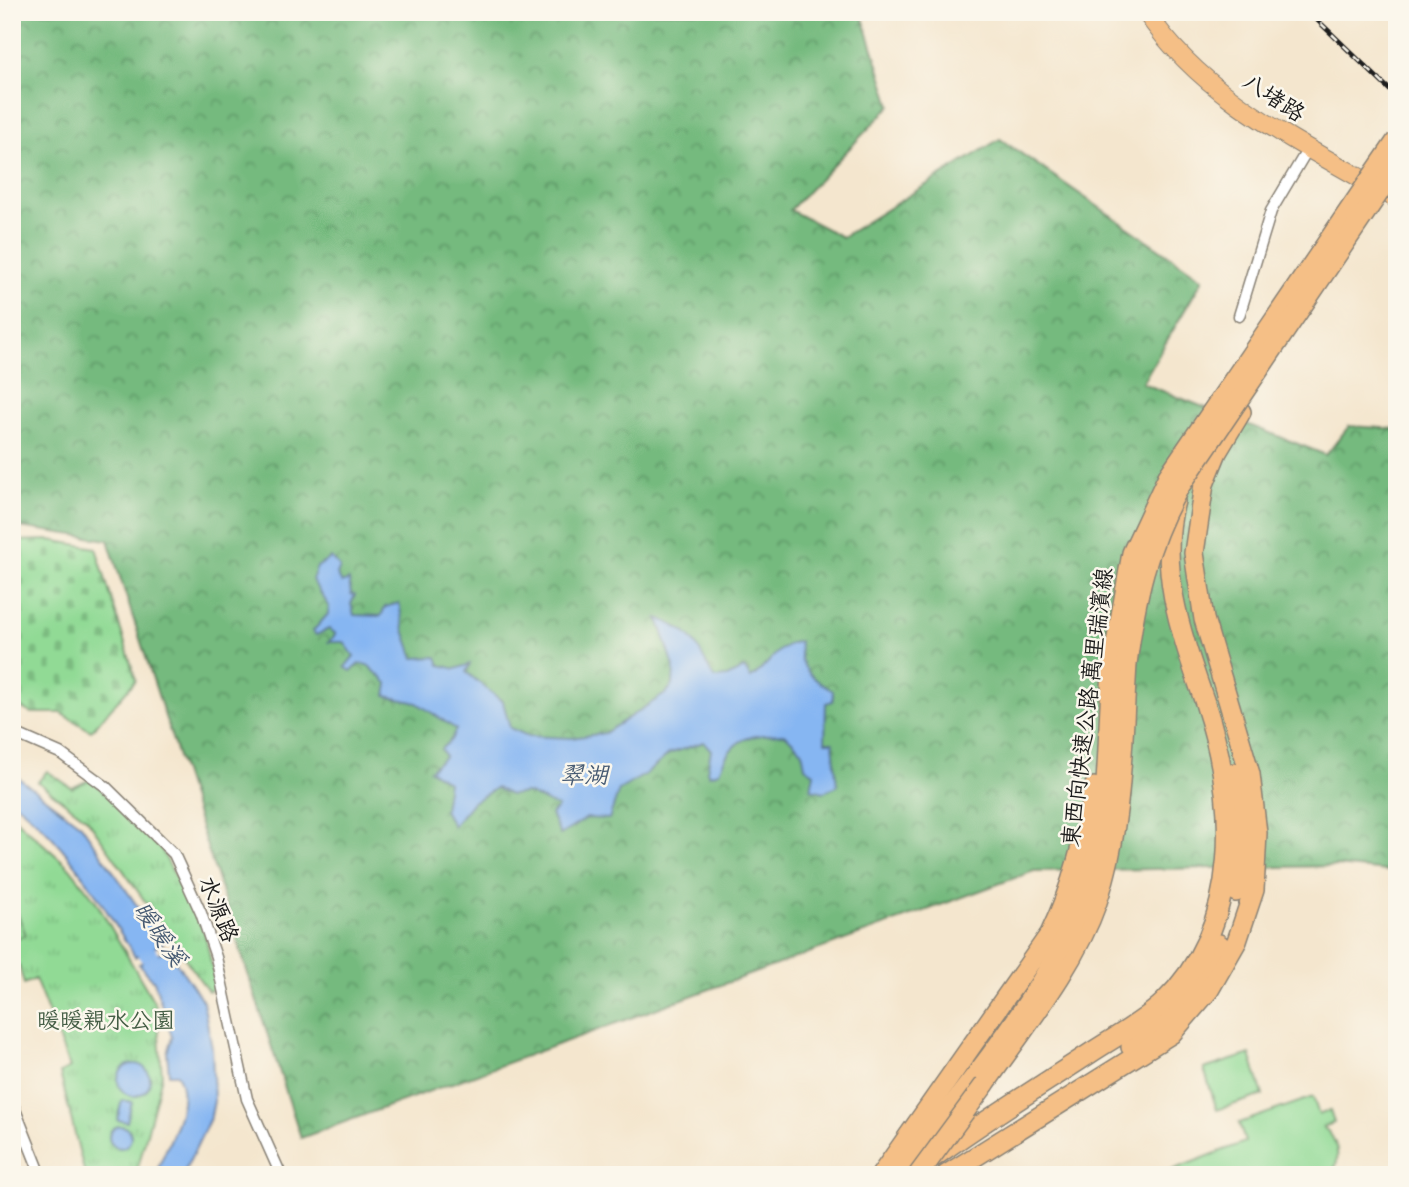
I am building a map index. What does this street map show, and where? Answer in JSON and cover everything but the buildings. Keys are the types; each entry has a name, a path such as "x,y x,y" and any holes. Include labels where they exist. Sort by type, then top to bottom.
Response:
{"highway":[{"path":"910,1175 1164,1002 1196,958 1218,913 1229,841 1225,791 1209,716 1175,610 1168,562 1172,511 1185,461 1215,406 1397,128"},
{"name":"東西向快速公路 萬里瑞濱線","path":"898,1175 979,1080 1054,984 1080,939 1096,903 1113,842 1120,662 1132,553 1168,476 1397,140"},
{"path":"933,1175 946,1161 1133,1045 1166,1020 1193,990 1224,935 1240,869 1240,802 1227,737 1190,615 1181,564 1185,509 1215,406 1397,150"},
{"name":"東西向快速公路 萬里瑞濱線","path":"918,1175 1051,963 1077,913 1102,826 1109,706 1139,583 1164,513 1397,166"},
{"path":"946,1175 1171,1034 1209,990 1237,941 1254,890 1257,833 1250,774 1204,619 1194,553 1202,495 1223,442 1335,256"},
{"path":"881,1175 1050,934 1067,898 1083,848 1109,706"}],"main road":[{"name":"八堵路","path":"1146,12 1161,35 1189,65 1241,108 1397,198"},
{"name":"八堵路","path":"1159,12 1197,56 1248,99 1397,185"}],"street":[{"path":"1239,316 1271,211 1309,147"},
{"name":"水源路","path":"12,732 60,753 105,786 174,854 201,913 216,957 247,1099 281,1175"},
{"path":"12,1102 41,1175"}],"green space":[{"path":"12,12 861,12 891,105 790,210 842,237 1000,139 1203,279 1142,383 1326,455 1349,426 1397,429 1397,872 1337,866 1034,871 301,1138 108,540 12,526"},
{"path":"50,540 96,548 136,680 91,731 61,713 31,713 12,703 12,541"},
{"path":"47,771 72,788 91,779 161,849 205,934 217,989 208,991 87,819 38,782"},
{"name":"暖暖親水公園","path":"12,816 69,867 95,900 157,1007 162,1076 136,1175 85,1175 60,1073 70,1068 35,979 24,984 19,966 12,965"},
{"path":"12,900 26,935 12,941"},
{"path":"1250,1054 1263,1095 1217,1110 1204,1069"},
{"path":"1313,1097 1319,1115 1330,1110 1334,1123 1323,1127 1332,1137 1337,1150 1331,1175 1159,1175 1245,1142 1239,1123"}],"water":[{"name":"翠湖","path":"331,558 340,567 337,575 342,583 349,580 351,594 355,595 351,604 354,615 381,616 385,607 399,603 404,630 414,658 437,657 440,665 456,669 470,664 466,672 503,702 510,728 528,736 571,738 605,733 665,694 673,685 674,667 658,618 680,629 694,641 714,678 727,677 744,668 751,678 785,646 800,641 804,665 819,682 833,691 833,701 826,703 825,742 833,742 837,786 824,792 811,789 814,773 805,767 802,751 785,734 761,735 736,744 719,772 709,775 707,771 711,750 704,742 669,754 646,774 619,790 609,819 587,818 560,835 551,814 558,807 527,793 510,795 496,788 473,802 453,826 444,810 448,782 430,770 445,756 441,749 451,740 456,729 417,703 386,696 388,684 368,665 359,664 351,671 345,667 354,656 344,642 329,642 336,634 329,629 316,635 313,631 328,614 329,606 312,580 317,567"},
{"path":"12,773 81,825 163,943 135,957 96,894 66,853 50,834 12,801"},
{"path":"167,949 203,1001 212,1048 214,1101 211,1116 183,1175 151,1175 157,1171 172,1136 182,1097 177,1074 169,1074 167,1053 172,1037 154,981 139,964"},
{"path":"134,1064 146,1068 150,1080 146,1092 134,1096 122,1092 118,1080 122,1068"},
{"path":"122,1100 132,1102 127,1122 117,1120"},
{"path":"120,1126 128,1129 131,1137 128,1145 120,1148 112,1145 109,1137 112,1129"}],"waterway":[{"name":"暖暖溪","path":"133,931 164,978"}],"railway":[{"path":"1309,12 1397,97"}]}
